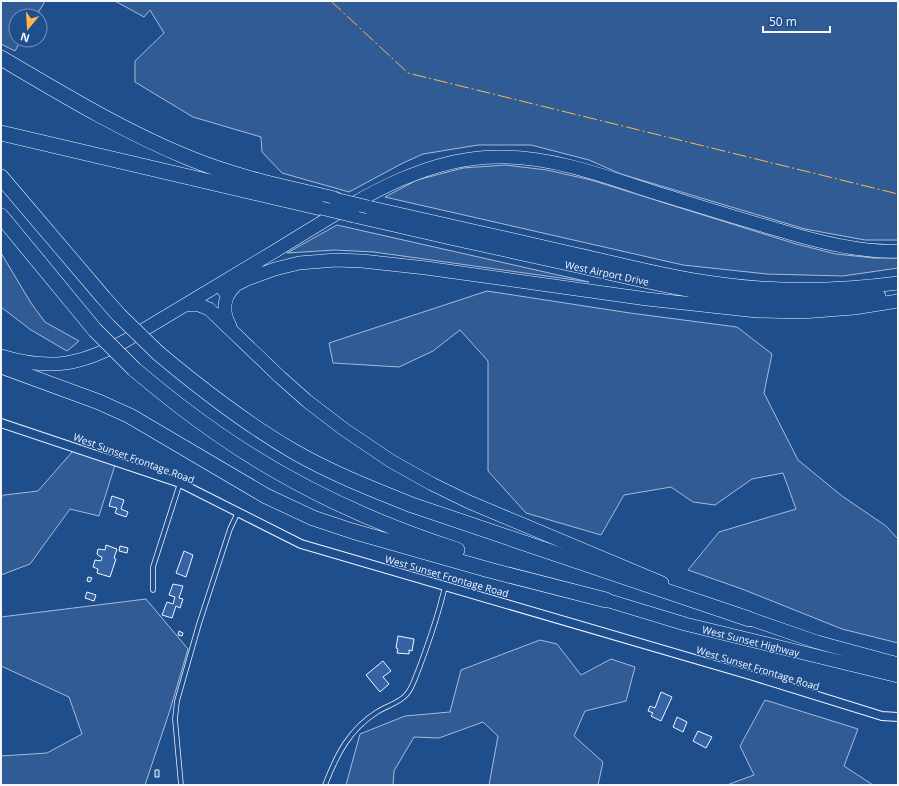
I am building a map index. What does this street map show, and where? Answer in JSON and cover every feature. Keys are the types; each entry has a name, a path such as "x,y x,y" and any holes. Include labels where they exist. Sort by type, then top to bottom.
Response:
{"highway":[{"path":"1,58 122,127 183,155 253,178 335,199"},
{"path":"1,133 321,208"},
{"path":"1,177 103,298 158,353 234,413 294,452 369,488 412,506 749,619"},
{"path":"1,216 95,330 134,369 173,402 223,438 272,469 331,501 440,545 606,600"},
{"path":"1,366 99,402 130,416 266,496 313,518 352,531 489,570 606,600"}],"main road":[{"path":"1,356 30,364 48,365 68,363 89,358 106,351 382,188 414,174 464,160 503,157 527,158 548,162 591,173 802,237 838,246 898,251"},
{"name":"West Airport Drive","path":"335,199 656,272 714,283 799,290 849,288 898,282"},
{"name":"West Airport Drive","path":"321,208 534,257 711,294 760,299 809,300 857,298 898,294"},
{"path":"1,366 26,371 41,372 70,370 87,366 125,349 238,283 286,266 309,262 336,260 362,261 426,268 647,299 757,311 802,312 854,308 898,301"},
{"path":"236,334 228,322 224,309 228,294 238,283"},
{"path":"184,305 199,305"},
{"name":"West Sunset Highway","path":"199,305 212,311 293,389 322,413 357,439 411,473 469,502 749,619 817,642 898,664"},
{"name":"West Sunset Highway","path":"606,600 685,624 898,676"}],"street":[{"name":"West Sunset Frontage Road","path":"1,423 180,483 301,544 753,676 882,716 898,717"}],"lane":[{"path":"154,590 153,567 180,483"},
{"path":"181,785 175,720 177,701 199,624 230,529 238,512"},
{"path":"325,785 342,747 355,730 364,721 378,711 401,699 409,692 433,633 445,586"}],"shaded area":[{"path":"1,1 44,1 41,8 8,8 8,48 1,44"},
{"path":"115,1 898,1 898,240 865,240 805,229 621,174 589,160 531,145 478,145 423,154 349,192 282,173 262,152 261,137 193,117 135,82 135,61 164,33 150,10 144,17"},
{"path":"9,48 17,48 15,51"},
{"path":"505,165 547,170 591,180 796,244 836,254 874,258 898,258 898,268 843,276 767,274 683,265 385,197 417,180 463,168"},
{"path":"337,225 589,282 374,252 335,250 287,253"},
{"path":"1,253 31,303 45,322 79,341 67,351 31,330 1,307"},
{"path":"487,291 630,313 737,327 772,354 764,393 798,460 842,496 886,526 898,539 898,643 842,629 742,589 688,570 719,532 796,509 783,473 752,479 715,505 693,502 671,487 624,495 601,535 526,513 488,471 488,361 460,330 433,351 399,367 333,363 329,343"},
{"path":"73,451 115,465 99,516 70,509 30,564 1,575 1,497 4,495 38,491"},
{"path":"146,599 188,649 170,710 145,785 1,785 1,756 47,753 82,734 69,697 1,666 1,617"},
{"path":"540,640 557,644 581,675 611,659 635,667 626,701 585,711 574,736 603,762 598,785 489,785 498,736 483,722 439,738 414,737 394,771 393,785 346,785 360,734 405,716 450,712 461,670"},
{"path":"765,700 858,729 844,766 873,785 727,785 754,775 740,746"}],"building":[{"path":"112,496 124,500 121,509 128,512 126,517 115,513 117,508 109,506"},
{"path":"106,545 117,549 114,558 116,559 110,577 97,573 98,569 93,567 95,560 101,561 102,557 97,554 98,549 105,550"},
{"path":"120,546 128,548 127,553 119,551"},
{"path":"184,551 193,555 186,577 176,573"},
{"path":"88,577 92,578 90,582 87,581"},
{"path":"173,584 183,586 179,598 183,599 180,608 176,606 172,618 162,615 167,602 173,604 175,597 169,595"},
{"path":"87,592 96,595 94,601 85,598"},
{"path":"179,631 183,633 182,636 178,635"},
{"path":"398,636 414,639 412,651 409,650 409,654 397,653 398,649 396,648"},
{"path":"383,661 391,671 383,677 389,684 380,692 366,675"},
{"path":"661,692 672,697 661,721 651,716 653,713 648,711 650,706 655,708"},
{"path":"677,717 687,722 683,732 673,727"},
{"path":"698,731 712,737 706,748 693,741"},
{"path":"155,770 159,770 159,777 155,777"}],"power":[{"path":"331,1 408,73 898,194"}]}
